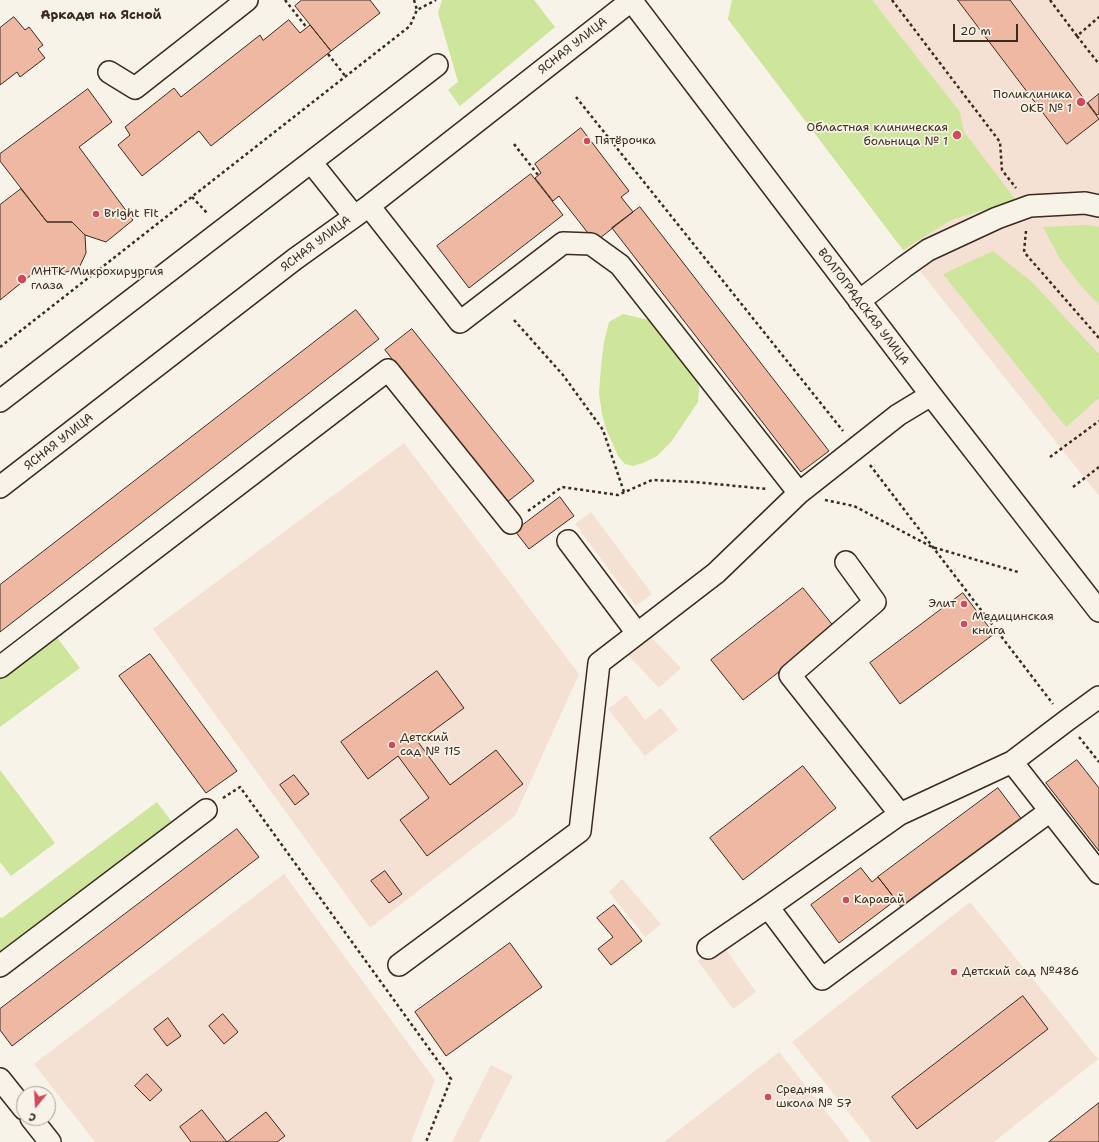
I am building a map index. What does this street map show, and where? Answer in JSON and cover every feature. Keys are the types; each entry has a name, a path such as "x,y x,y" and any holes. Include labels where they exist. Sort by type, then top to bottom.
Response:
{"street":[{"path":"109,72 135,88 247,0"},
{"name":"ЯСНАЯ УЛИЦА","path":"0,487 361,211 631,0"},
{"name":"ВОЛГОГРАДСКАЯ УЛИЦА","path":"631,0 930,395 1099,611"},
{"path":"0,401 437,65"},
{"path":"311,162 361,211 460,322 563,243 591,244 620,265 799,494"},
{"path":"859,301 928,250 997,218 1030,206 1085,203 1099,206"},
{"path":"0,667 388,370 511,523"},
{"path":"399,965 580,832 599,662 716,572 799,494 898,415 930,395"},
{"path":"568,541 637,633"},
{"path":"846,562 875,602 790,675 900,814"},
{"path":"708,948 900,814 1012,762 1099,697"},
{"path":"1012,762 1099,874"},
{"path":"0,966 206,810"},
{"path":"768,907 822,979 1050,811"},
{"path":"0,1079 16,1099"},
{"path":"37,1126 50,1142"}],"path":[{"path":"285,0 307,28"},
{"path":"414,0 417,10"},
{"path":"0,347 346,77 410,26 417,10 436,0"},
{"path":"892,0 1000,142 1002,170 1030,206 1024,252 1099,338"},
{"path":"1050,0 1076,36 1099,64"},
{"path":"1076,36 1099,17"},
{"path":"328,54 346,77"},
{"path":"576,97 857,448 1099,762"},
{"path":"514,144 538,175"},
{"path":"514,320 563,375 602,430 624,492"},
{"path":"1050,457 1099,421"},
{"path":"1073,486 1099,467"},
{"path":"206,810 240,787 451,1079 426,1142"}],"shaded area":[{"name":"Областная клиническая больница № 1","path":"732,0 1099,0 1099,496 912,261 728,19"},
{"name":"Детский сад № 115","path":"404,443 579,674 515,816 370,928 153,629"},
{"path":"591,512 652,594 636,606 575,524"},
{"path":"649,635 681,668 659,688 628,655"},
{"path":"626,695 645,720 661,708 678,730 645,756 608,709"},
{"path":"284,874 435,1080 411,1142 95,1142 56,1092 56,1086 51,1086 34,1064"},
{"path":"622,879 661,924 645,937 609,892"},
{"name":"Детский сад №486","path":"970,902 1098,1059 994,1142 872,1142 792,1042"},
{"path":"722,944 756,992 733,1009 698,961"},
{"name":"Средняя школа № 57","path":"779,1052 850,1142 664,1142"},
{"path":"491,1065 513,1076 479,1142 452,1142"}],"green space":[{"path":"442,0 534,0 555,27 460,106 448,90 458,82 438,13"},
{"path":"732,0 872,0 960,112 964,132 1016,200 951,220 903,250 728,19"},
{"path":"1088,225 1099,227 1099,305 1083,288 1060,259 1043,227"},
{"path":"993,251 1032,282 1099,354 1099,398 1066,427 943,274"},
{"path":"623,314 649,320 662,330 698,378 699,390 698,402 671,442 657,456 633,466 625,464 618,456 606,429 599,393 604,342 609,322"},
{"path":"53,632 80,668 0,727 0,673"},
{"path":"0,770 55,843 11,876 0,862"},
{"path":"157,802 175,826 0,958 0,917 2,918"}],"building":[{"path":"302,0 370,0 380,13 331,51 295,6"},
{"path":"958,0 1010,0 1099,119 1067,144"},
{"path":"14,17 25,30 29,27 43,45 38,49 45,58 20,77 17,72 0,85 0,28"},
{"path":"289,20 300,33 310,25 331,51 211,146 199,131 142,176 118,145 130,135 125,127 174,88 181,97 260,35 263,40"},
{"path":"88,89 112,122 79,147 133,220 106,242 85,235 72,222 47,222 0,161 0,154"},
{"path":"1099,94 1099,114 1097,115 1088,103"},
{"path":"581,128 629,191 621,197 633,212 595,242 559,196 553,201 535,178 541,173 535,164"},
{"path":"531,174 563,215 469,288 437,246"},
{"path":"21,189 47,222 72,222 85,235 86,253 79,268 63,273 41,267 0,300 0,205"},
{"path":"640,207 829,451 801,472 612,228"},
{"path":"356,310 379,339 0,632 0,585"},
{"path":"412,329 534,481 506,503 385,350"},
{"path":"560,497 574,516 529,549 515,531"},
{"path":"803,588 835,628 743,700 711,660"},
{"path":"963,593 994,634 900,704 870,663"},
{"path":"150,654 237,771 206,793 119,676"},
{"path":"437,671 464,708 418,742 450,785 496,750 523,784 427,856 400,820 429,798 398,756 368,779 341,742"},
{"path":"1077,760 1099,788 1099,851 1046,783"},
{"path":"803,766 836,808 743,880 710,838"},
{"path":"294,775 309,794 295,805 280,785"},
{"path":"998,788 1023,821 902,908 878,877"},
{"path":"237,829 259,857 12,1046 0,1030 0,1009"},
{"path":"861,868 872,882 878,877 896,900 839,943 811,905"},
{"path":"385,871 402,894 389,903 371,881"},
{"path":"614,905 642,941 611,965 598,949 613,937 597,918"},
{"path":"510,943 542,987 446,1056 415,1012"},
{"path":"1023,996 1048,1029 917,1129 892,1097"},
{"path":"223,1014 238,1032 224,1044 209,1026"},
{"path":"168,1018 181,1036 167,1046 154,1029"},
{"path":"147,1074 162,1090 150,1101 135,1086"},
{"path":"1099,1103 1099,1142 1049,1142"},
{"path":"202,1110 227,1142 191,1142 180,1127"},
{"path":"266,1112 285,1136 277,1142 227,1142"}],"place":[{"name":"Поликлиника ОКБ № 1","path":"1081,102"},
{"name":"Областная клиническая больница № 1","path":"957,135"},
{"name":"Пятёрочка","path":"587,141"},
{"name":"Bright Fit","path":"96,214"},
{"name":"МНТК Микрохирургия глаза","path":"22,279"},
{"name":"Элит","path":"964,604"},
{"name":"Медицинская книга","path":"964,624"},
{"name":"Детский сад № 115","path":"392,745"},
{"name":"Каравай","path":"846,900"},
{"name":"Детский сад №486","path":"954,972"},
{"name":"Средняя школа № 57","path":"768,1097"}],"district":[{"name":"Аркады на Ясной","path":"101,16"}]}
